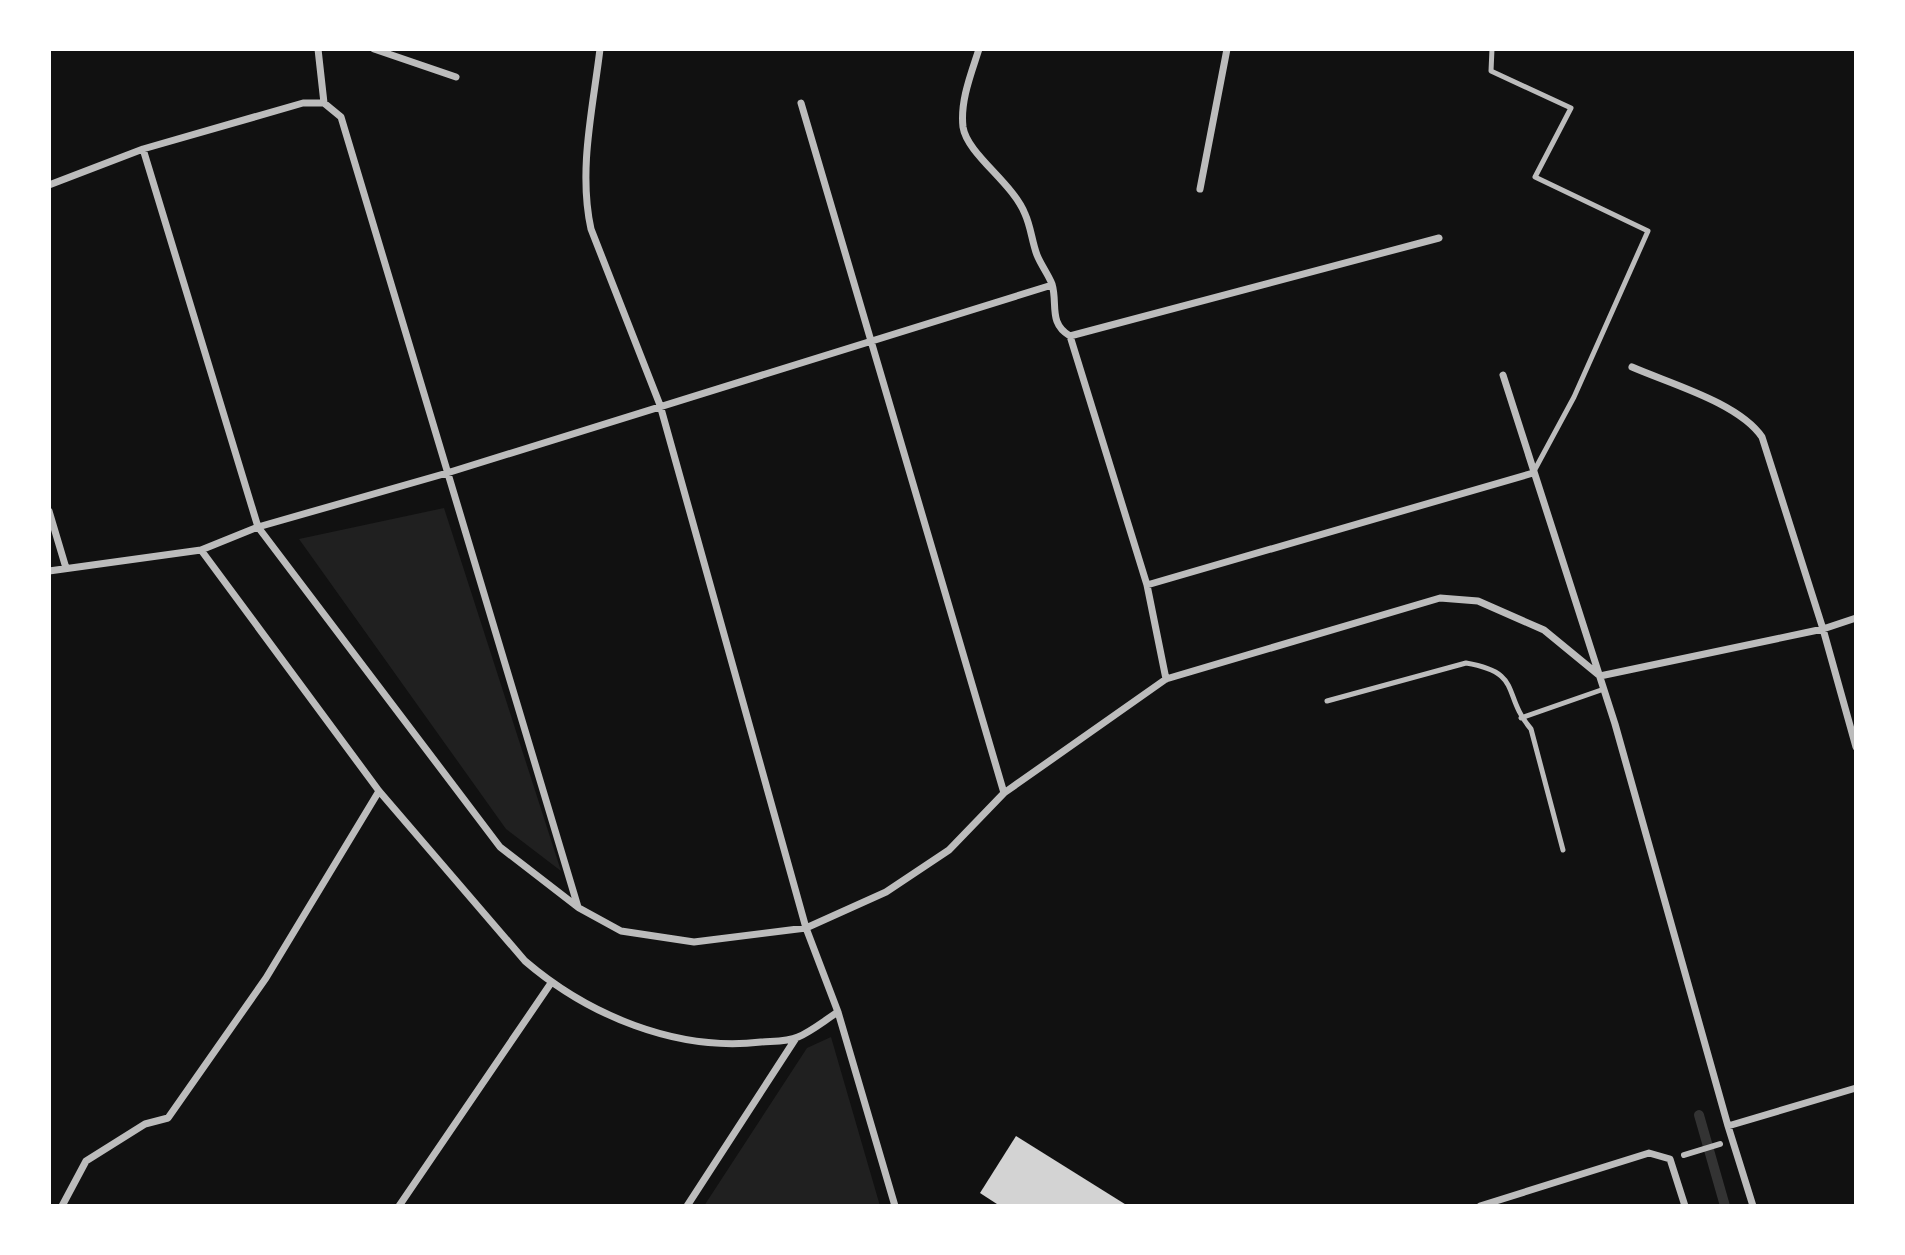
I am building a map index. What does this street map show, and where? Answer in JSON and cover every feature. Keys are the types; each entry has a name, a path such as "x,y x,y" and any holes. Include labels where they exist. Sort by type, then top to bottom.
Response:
{"street":[{"path":"318,49 324,103"},
{"path":"374,49 456,77"},
{"path":"600,49 585,171 585,201 591,229 660,405 806,928 838,1012 895,1206"},
{"path":"979,49 965,94 963,129 979,157 1008,184 1025,214 1037,256 1052,285 1054,318 1061,331 1070,336 1147,584 1166,678"},
{"path":"1200,189 1227,49"},
{"path":"49,185 143,149 303,103 324,103 341,117 579,908"},
{"path":"801,103 1004,793"},
{"path":"143,149 258,527 500,848 579,908 621,931 694,942 806,928 886,892 949,850 1004,793 1166,678 1440,598 1478,601 1544,630 1600,676"},
{"path":"1070,336 1439,238"},
{"path":"49,571 201,550 258,527 447,473 1052,285"},
{"path":"1632,367 1752,422 1762,438 1823,629 1856,747"},
{"path":"1503,375 1604,689 1753,1206"},
{"path":"1147,584 1533,473"},
{"path":"49,511 66,568"},
{"path":"201,550 379,791 525,961 551,984 598,1009 680,1040 735,1044 796,1038"},
{"path":"1600,676 1823,629 1856,618"},
{"path":"62,1206 86,1161 145,1124 168,1118 266,978 379,791"},
{"path":"400,1206 551,984"},
{"path":"687,1206 796,1038 838,1012"},
{"path":"1728,1126 1856,1088"},
{"path":"1684,1154 1720,1144"},
{"path":"1480,1206 1649,1153 1670,1159 1685,1206"}],"lane":[{"path":"1492,49 1491,71 1571,108 1535,177 1648,231 1574,397 1533,473"},
{"path":"1327,701 1466,663 1490,667 1506,677 1521,718 1531,729 1563,850"},
{"path":"1521,718 1604,689"}],"shaded area":[{"path":"444,508 561,871 506,829 299,539"},
{"path":"831,1037 880,1206 704,1206 807,1048"}],"building":[{"path":"1016,1136 1128,1206 1000,1206 980,1193"}],"waterway":[{"path":"1699,1115 1725,1206"}]}
